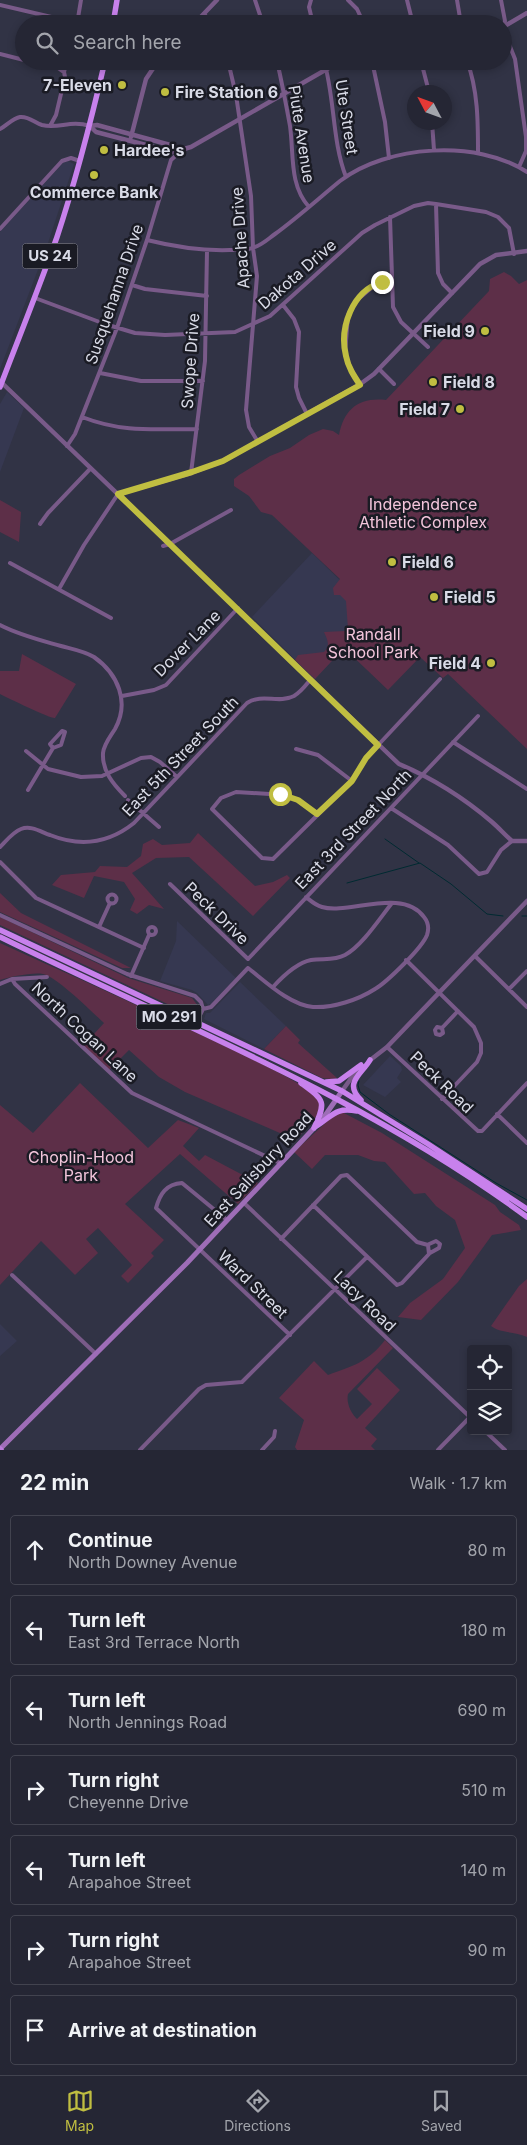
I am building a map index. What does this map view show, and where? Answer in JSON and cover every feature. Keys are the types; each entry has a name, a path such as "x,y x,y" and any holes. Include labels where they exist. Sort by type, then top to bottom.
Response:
{"highway":[{"path":"115,15 118,0"},
{"name":"US 24","path":"1,384 57,237 90,126 103,70"},
{"name":"MO 291","path":"0,930 342,1091 527,1209"},
{"name":"MO 291","path":"0,938 338,1098 429,1151 527,1217"},
{"path":"370,1060 356,1078 354,1089 360,1099 379,1114"},
{"path":"319,1080 329,1083 336,1082 361,1066"},
{"path":"290,1074 315,1093 321,1100 321,1113 314,1128"},
{"path":"314,1128 342,1109 362,1111"}],"main road":[{"name":"East Salisbury Road","path":"0,1449 200,1250 325,1117 342,1091"}],"street":[{"path":"78,15 81,0"},
{"path":"204,14 217,0"},
{"path":"254,0 260,15"},
{"path":"310,0 311,15"},
{"path":"348,0 357,9 360,15"},
{"path":"407,0 411,15"},
{"path":"457,0 460,15"},
{"path":"502,0 504,15"},
{"path":"0,5 41,15"},
{"path":"512,22 527,13"},
{"path":"512,51 519,80 526,137 526,151 519,167"},
{"path":"0,54 15,58"},
{"path":"50,126 56,115 65,77 64,72 61,70"},
{"path":"130,141 146,79 152,70"},
{"name":"Apache Drive","path":"230,70 240,118 251,196 253,248 257,276 246,410 249,427 258,442"},
{"name":"Piute Avenue","path":"279,70 290,128 296,184 301,196 309,207"},
{"path":"90,126 96,132 173,152 181,151 324,70"},
{"name":"Ute Street","path":"326,70 333,102 339,156 346,177"},
{"path":"374,70 385,122 389,158"},
{"path":"423,70 427,85"},
{"path":"469,70 474,90 478,152"},
{"path":"0,130 21,117 28,118 41,125 50,126 74,123 90,126 97,125 174,146 181,151"},
{"path":"114,136 116,130"},
{"path":"433,130 434,150"},
{"path":"147,240 171,246 207,251 253,248 276,233 346,177 389,158 434,150 478,152 519,167 527,172"},
{"name":"Susquehanna Drive","path":"67,446 76,434 117,328 147,240 171,160 181,151"},
{"path":"0,229 62,161 71,158 80,161"},
{"name":"Dakota Drive","path":"35,298 117,328 152,335 235,332 254,325 270,316 362,233 390,217 420,204 436,204 486,212 498,217 509,228 514,254"},
{"path":"436,204 438,274 443,284 452,292"},
{"path":"390,217 392,300 395,312 401,322 428,348"},
{"name":"Swope Drive","path":"191,473 203,381 206,333 207,251"},
{"path":"59,590 84,545 118,494 191,473 223,461 360,385 379,369 485,260 496,256 527,251"},
{"path":"360,385 345,354 348,315 356,301 376,284 392,280"},
{"path":"132,285 145,289 207,296"},
{"path":"283,305 294,319 299,332 296,387 307,414"},
{"path":"379,369 394,384"},
{"path":"100,373 141,381 203,381"},
{"path":"1,384 238,608 399,764 423,774 479,812 512,841"},
{"path":"82,417 102,425 125,429 197,429"},
{"path":"40,524 48,512 90,469"},
{"path":"163,546 170,544 231,510"},
{"path":"10,563 112,618"},
{"name":"Dover Lane","path":"122,696 154,690 166,684 238,608"},
{"path":"0,625 30,637 93,656 113,675 122,696 119,721 103,751 103,760 107,773 115,787 125,796"},
{"path":"317,814 298,800 285,795 233,792 221,798 213,806 212,812 262,858 269,860 276,858 317,814 352,781 366,758 440,679"},
{"name":"East 5th Street South","path":"4,843 16,831 26,828 33,828 68,841 84,842 101,840 124,831 143,814 247,703 262,697 290,698 311,680"},
{"name":"East 3rd Street North","path":"248,959 478,716"},
{"path":"28,790 54,748 61,745 65,732 62,731 52,740 50,744 54,748"},
{"path":"453,742 527,789"},
{"path":"296,749 318,756 352,781"},
{"path":"26,751 42,766 81,777 96,777 141,758 151,757 160,762 177,777"},
{"path":"128,800 159,827"},
{"path":"392,808 448,846 479,874 486,872 501,850 512,841 527,841"},
{"path":"0,839 4,843 0,846"},
{"path":"0,862 36,898 144,948"},
{"name":"Peck Drive","path":"170,884 248,959"},
{"path":"306,897 315,905 327,908 392,903"},
{"name":"East Salisbury Road","path":"342,1091 361,1066 388,1047 527,901"},
{"path":"99,927 110,903"},
{"path":"273,987 301,964 313,960 336,958 345,955 357,944 392,903"},
{"name":"Peck Drive","path":"248,968 273,987 306,1006 330,1006 361,996 375,989 406,960 428,933 428,924 424,916 407,905 392,903"},
{"path":"0,915 131,976 195,996 201,1002 203,1009 196,1023"},
{"path":"131,976 149,935"},
{"path":"475,956 527,1006"},
{"path":"203,1009 211,1007 248,968 248,959"},
{"path":"406,960 477,1030 481,1043 481,1053 475,1064 442,1099"},
{"path":"510,990 527,971"},
{"path":"0,984 12,979 47,977"},
{"name":"North Cogan Lane","path":"12,979 74,1041 132,1093 280,1163"},
{"path":"442,1028 458,1011"},
{"name":"Peck Road","path":"388,1047 474,1130 482,1131 497,1114"},
{"path":"527,1083 497,1114 527,1143"},
{"path":"281,1239 313,1205 342,1175 347,1175 417,1242 427,1245 436,1241 440,1244 439,1248 430,1252 399,1285 394,1283 313,1205"},
{"name":"Ward Street","path":"227,1220 182,1183 167,1187 160,1194 156,1208 157,1212 200,1250 290,1336"},
{"name":"Lacy Road","path":"244,1203 467,1413"},
{"path":"427,1245 430,1252"},
{"path":"140,1450 199,1389 206,1385 242,1382 290,1336 367,1256"},
{"path":"12,1275 96,1354"},
{"path":"438,1450 467,1421"},
{"path":"262,1450 274,1437 275,1431"},
{"path":"489,1435 505,1450"}],"shaded area":[{"path":"68,161 74,164 47,246 0,369 0,232 63,163"},
{"path":"7,392 24,408 0,472 0,404"},
{"path":"312,553 419,657 347,645 315,679 252,617"},
{"path":"177,921 236,978 211,1004 208,1005 192,990 160,981 176,941"},
{"path":"240,982 286,1026 264,1049 204,1019 206,1013 210,1013"},
{"path":"390,1056 401,1066 402,1070 397,1078 401,1082 385,1097 363,1085"},
{"path":"0,1324 17,1341 0,1356"}],"green space":[{"name":"Independence Athletic Complex","path":"504,272 519,284 527,280 527,749 448,674 443,678 420,657 388,690 344,648 315,679 295,660 298,655 324,652 328,644 324,632 345,631 348,629 346,601 340,595 334,595 333,588 340,579 272,515 261,512 249,496 234,486 234,479 239,475 270,456 290,448 309,435 323,429 333,431 339,435 341,426 349,412 361,403 386,400 489,291 490,279"},
{"path":"0,500 21,512 19,542 0,532"},
{"path":"22,654 76,684 55,718 0,694 0,671 19,671"},
{"path":"198,833 255,886 273,882 287,875 290,878 253,916 189,857 156,858 132,873 164,909 149,905 137,914 130,910 135,899 124,882 94,876 84,898 52,885 61,875 95,872 100,866 127,867 141,856 143,844 153,839 162,845 190,843"},
{"path":"0,893 21,913 131,968 122,968 0,912"},
{"path":"0,917 128,978 192,998 198,1006 197,1013 193,1016 0,925"},
{"path":"0,943 174,1022 278,1072 303,1086 320,1100 319,1113 296,1140 185,1092 159,1077 129,1050 109,1070 83,1046 104,1023 57,981 43,974 15,976 0,980"},
{"path":"286,1026 300,1040 298,1043 337,1078 322,1078 264,1049"},
{"name":"Choplin-Hood Park","path":"80,1083 148,1148 178,1120 199,1128 183,1146 199,1161 205,1155 258,1183 238,1204 180,1154 125,1204 164,1240 151,1253 154,1256 128,1283 121,1276 132,1265 98,1228 86,1239 98,1253 75,1275 41,1241 0,1285 0,1105 33,1133"},
{"path":"342,1112 382,1133 495,1205 500,1212 519,1225 521,1230 492,1235 458,1282 421,1320 398,1317 410,1303 443,1279 465,1248 455,1220 436,1206 425,1193 414,1194 385,1162 374,1161 358,1155 325,1155 312,1169 294,1152 334,1115"},
{"path":"527,1279 527,1337 495,1329 491,1326 519,1286"},
{"path":"385,1340 393,1348 348,1394 350,1408 357,1419 372,1404 357,1389 377,1368 400,1390 365,1428 377,1439 371,1446 375,1450 297,1450 295,1447 304,1420 279,1398 314,1361 328,1375 353,1366 366,1358"}],"waterway":[{"path":"385,839 419,863"},
{"path":"347,883 420,863 451,884 487,914 503,916"},
{"path":"522,916 527,916"},
{"path":"359,1081 360,1092 389,1114 496,1183 527,1200"}],"place":[{"name":"7-Eleven","path":"122,85"},
{"name":"Fire Station 6","path":"165,92"},
{"name":"Hardee's","path":"104,150"},
{"name":"Commerce Bank","path":"94,175"},
{"name":"Field 9","path":"485,331"},
{"name":"Field 8","path":"433,382"},
{"name":"Field 7","path":"460,409"},
{"name":"Field 6","path":"392,562"},
{"name":"Field 5","path":"434,597"},
{"name":"Field 4","path":"491,663"}],"route":[{"path":"280,794 298,800 317,814 352,781 366,758 378,745 118,494 223,461 360,385 345,354 348,315 356,301 376,284 382,282"}],"park label":[{"name":"Randall School Park","path":"373,643"}]}
